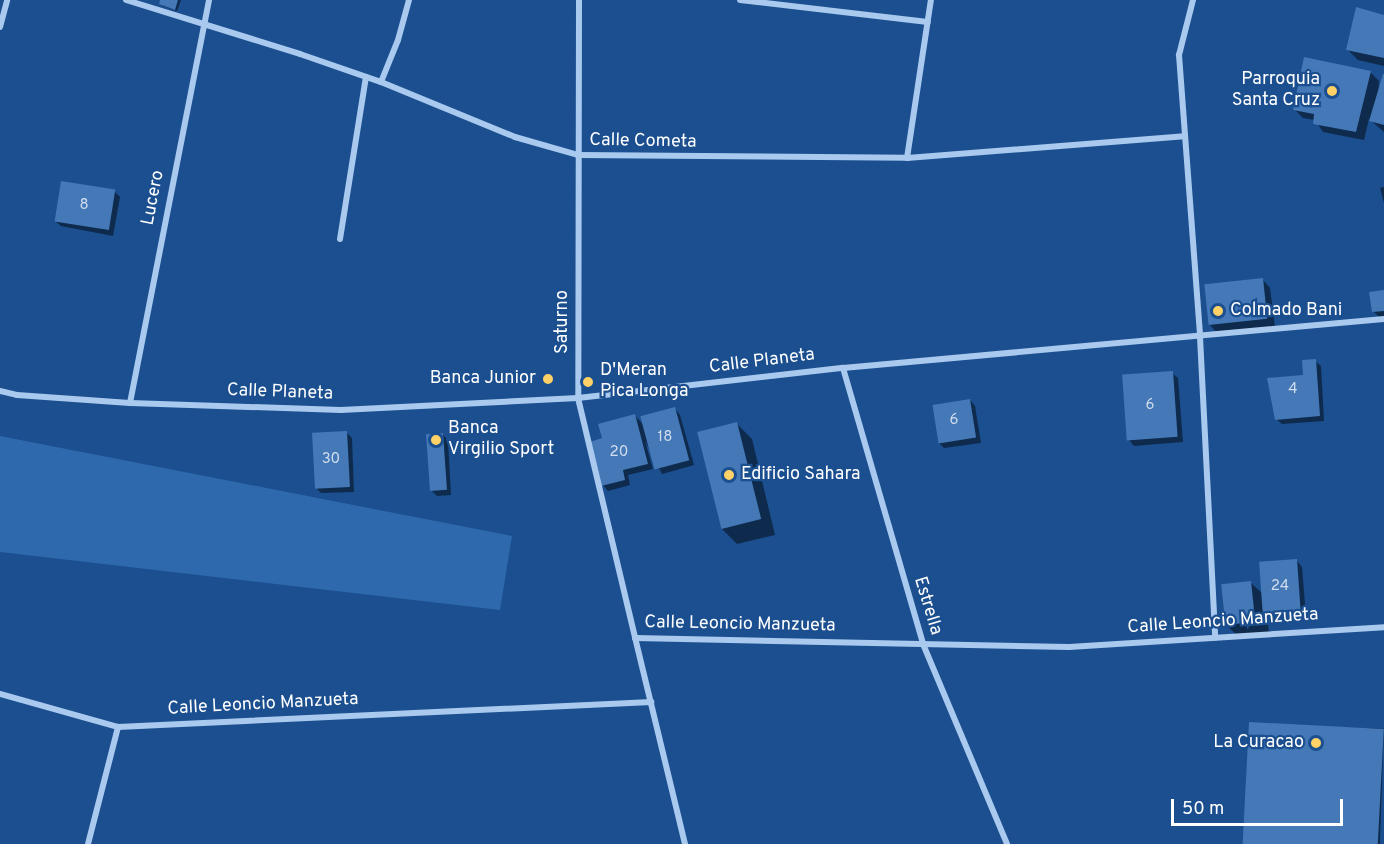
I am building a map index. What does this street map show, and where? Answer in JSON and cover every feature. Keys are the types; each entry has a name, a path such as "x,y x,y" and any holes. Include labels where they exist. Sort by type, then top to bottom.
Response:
{"street":[{"path":"0,27 7,0"},
{"name":"Calle Cometa","path":"126,0 381,81 515,137 578,155 907,158 1184,136"},
{"name":"Lucero","path":"130,403 209,0"},
{"path":"381,81 398,40 409,0"},
{"name":"Saturno","path":"579,0 578,398 635,638"},
{"path":"740,0 805,4 928,22"},
{"path":"907,158 931,0"},
{"path":"1193,0 1179,55 1200,337 1215,638"},
{"path":"340,239 366,77"},
{"name":"Calle Planeta","path":"0,391 17,395 130,403 341,410 578,398 843,368 1384,319"},
{"name":"Estrella","path":"843,368 923,644 1007,844"},
{"name":"Calle Leoncio Manzueta","path":"0,694 118,728 651,702 635,638 1069,647 1384,627"},
{"path":"651,702 685,844"},
{"path":"88,844 118,728"}],"shaded area":[{"path":"0,436 512,536 500,610 0,552"}],"building":[{"path":"160,0 178,0 175,10 159,4"},
{"path":"1356,7 1384,15 1384,58 1346,50"},
{"name":"Parroquia Santa Cruz","path":"1304,57 1371,71 1356,132 1313,124 1314,114 1293,110"},
{"path":"1384,74 1384,125 1369,121"},
{"path":"61,181 115,190 109,230 55,221"},
{"path":"1263,278 1267,319 1209,325 1204,284"},
{"path":"1384,290 1384,311 1372,312 1369,292"},
{"path":"1316,359 1320,416 1275,420 1267,378 1303,375 1302,360"},
{"path":"1173,371 1178,437 1127,440 1122,375"},
{"path":"970,399 976,438 939,443 932,405"},
{"path":"675,407 689,460 654,469 640,416"},
{"path":"635,414 648,464 623,470 625,480 601,486 590,442 602,438 598,424"},
{"name":"Edificio Sahara","path":"737,422 761,519 721,529 697,432"},
{"path":"347,431 350,487 315,489 312,433"},
{"path":"443,433 447,490 430,491 426,434"},
{"path":"1297,559 1301,611 1263,614 1259,562"},
{"path":"1251,581 1255,622 1225,625 1221,584"},
{"path":"1249,722 1384,729 1378,844 1243,844"}],"place":[{"name":"Parroquia Santa Cruz","path":"1332,91"},
{"name":"Colmado Bani","path":"1218,311"},
{"name":"Banca Junior","path":"548,379"},
{"name":"D'Meran Pica Longa","path":"588,382"},
{"name":"Banca Virgilio Sport","path":"436,440"},
{"name":"Edificio Sahara","path":"729,475"},
{"name":"La Curacao","path":"1316,743"}]}
